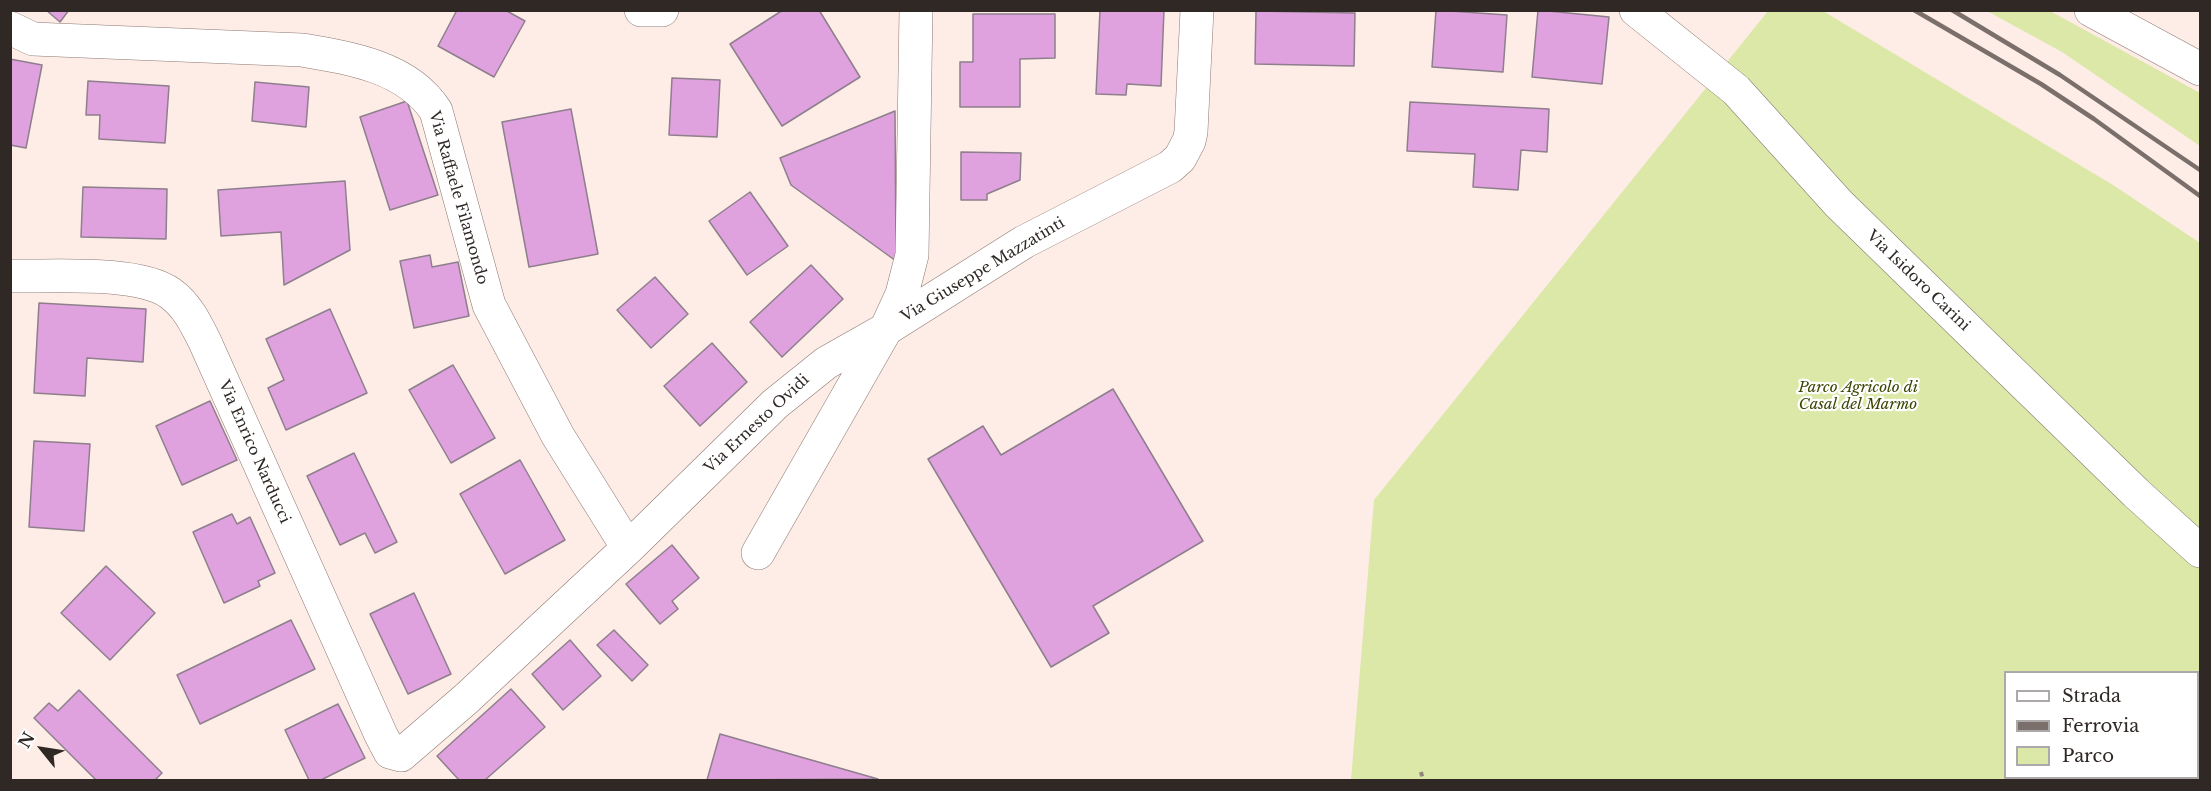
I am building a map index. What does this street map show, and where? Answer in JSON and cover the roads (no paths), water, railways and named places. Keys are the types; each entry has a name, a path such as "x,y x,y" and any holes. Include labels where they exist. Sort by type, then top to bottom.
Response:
{"street":[{"path":"641,10 662,10"},
{"path":"886,329 902,294 912,255 916,10"},
{"name":"Via Giuseppe Mazzatinti","path":"758,553 886,329 1024,242 1170,167 1180,159 1189,141 1192,121 1197,10"},
{"name":"Via Isidoro Carini","path":"1636,10 1736,90 1839,204 2136,494 2200,551"},
{"path":"2091,10 2200,69"},
{"name":"Via Raffaele Filamondo","path":"10,28 33,39 302,50 371,65 403,79 415,88 436,111 489,305 558,436 627,548"},
{"name":"Via Enrico Narducci","path":"10,276 87,277 139,281 155,285 171,294 183,306 205,342 381,735 390,752 404,754"},
{"name":"Via Ernesto Ovidi","path":"404,754 466,699 799,384 826,363 886,329"}],"railway":[{"path":"1914,10 2041,84 2094,119 2200,196"},
{"path":"1952,10 2060,75 2200,170"}],"park label":[{"name":"Parco Agricolo di Casal del Marmo","path":"1858,396"}]}
